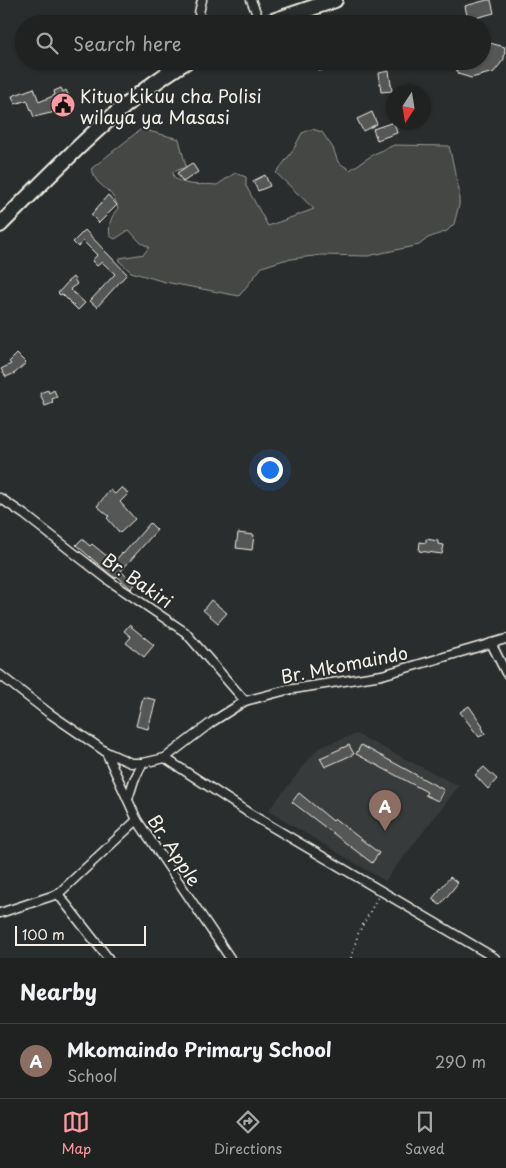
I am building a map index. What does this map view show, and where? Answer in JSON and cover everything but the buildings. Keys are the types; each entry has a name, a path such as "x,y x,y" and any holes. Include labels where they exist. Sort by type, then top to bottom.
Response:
{"highway":[{"path":"289,15 333,0"},
{"path":"1,222 52,172 120,111 173,70"}],"street":[{"path":"200,15 202,0"},
{"path":"251,0 258,15"},
{"name":"Br. Bakiri","path":"0,498 25,515 111,582 185,632 245,701"},
{"name":"Br. Mkomaindo","path":"165,758 212,722 245,701 287,690 382,674 506,639"},
{"path":"491,643 506,673"},
{"path":"0,675 49,714 106,752 131,763 143,763 165,758 252,815 495,958"},
{"name":"Br. Apple","path":"106,752 137,820 230,958"},
{"path":"128,799 134,780 143,763"},
{"path":"0,913 58,894 137,820"},
{"path":"58,894 108,958"}],"path":[{"path":"351,958 358,934 382,891"}],"shaded area":[{"path":"141,129 179,139 186,167 173,172 174,178 180,181 190,184 217,185 235,173 246,177 246,186 268,226 314,209 276,173 292,152 302,133 312,129 322,132 333,148 338,162 350,170 374,154 394,145 449,146 459,190 459,205 454,224 447,231 428,238 419,245 368,256 321,255 284,260 262,267 239,296 165,282 131,272 119,261 120,258 144,254 149,247 141,243 129,230 115,239 110,236 109,228 111,221 118,208 112,195 97,181 91,169"},
{"path":"356,734 459,786 385,881 268,811 318,748"}],"place":[{"name":"Kituo kikuu cha Polisi wilaya ya Masasi","path":"63,105"},
{"name":"Mkomaindo Primary School","path":"385,831"}]}
